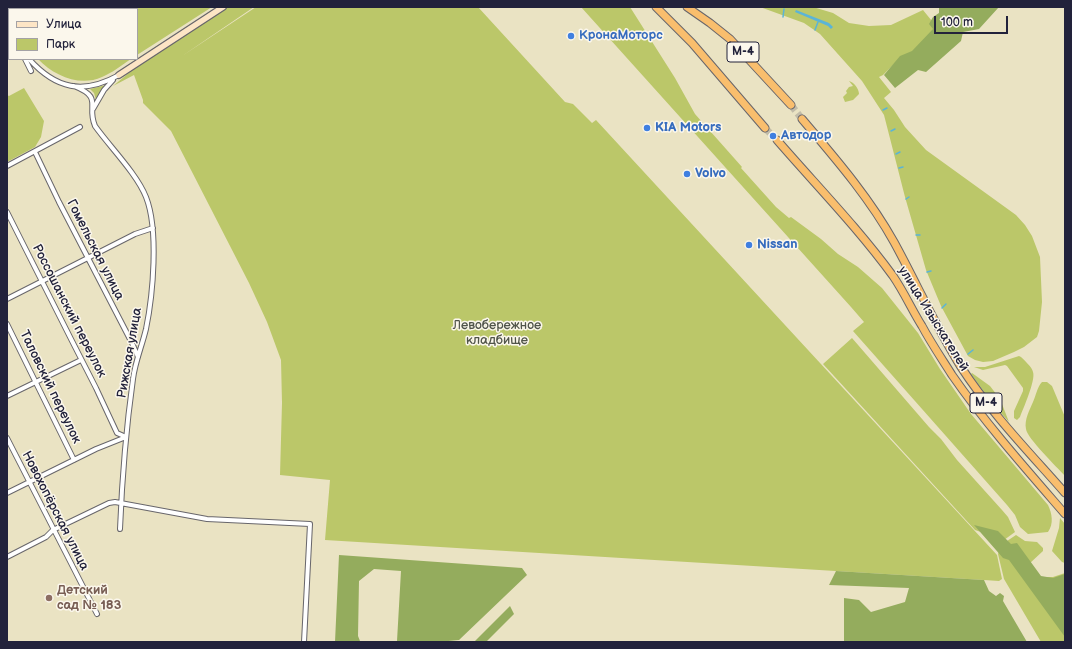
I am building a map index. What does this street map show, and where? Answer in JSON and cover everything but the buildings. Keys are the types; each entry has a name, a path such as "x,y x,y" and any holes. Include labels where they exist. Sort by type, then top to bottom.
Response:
{"highway":[{"name":"М-4","path":"656,7 692,43 765,128"},
{"name":"М-4","path":"687,7 730,39 791,106"},
{"name":"улица Изыскателей","path":"802,119 837,161 872,207 894,242 938,327 977,390 1009,431 1065,493"},
{"name":"улица Изыскателей","path":"777,140 850,222 884,265 900,288 922,327 951,373 972,403 993,430 1065,514"}],"street":[{"path":"30,60 39,70 60,82 74,86 97,85 119,75 223,7"},
{"path":"26,60 31,71"},
{"path":"93,110 104,90 119,75"},
{"name":"Рижская улица","path":"74,86 86,92 90,96 93,110 92,117 95,126 142,188 150,210 153,228 153,257 146,328 133,376 126,437 120,529"},
{"path":"7,166 80,126"},
{"name":"Гомельская улица","path":"35,152 138,357"},
{"name":"Россошанский переулок","path":"7,212 117,432 126,437"},
{"path":"7,299 135,234 153,228"},
{"name":"Таловский переулок","path":"7,324 74,460"},
{"path":"7,396 81,360"},
{"path":"7,493 74,460 126,437"},
{"name":"Новохопёрская улица","path":"7,438 97,614"},
{"path":"7,557 46,537 53,530 109,503 121,502 208,519 310,524 304,642"}],"green space":[{"path":"212,7 138,54 138,8 86,8"},
{"name":"Левобережное кладбище","path":"228,7 254,7 182,56 256,7 478,7 565,102 573,104 592,123 596,120 997,555 1002,579 999,581 325,540 330,480 280,475 282,403 281,360 267,322 249,283 171,131 143,103 134,75 113,86 136,67"},
{"path":"581,7 630,7 675,78 695,114 742,167 741,168 776,207 789,218 791,217 821,239 838,254 858,267 882,288 918,333 940,369 971,414 1048,505 1052,518 1051,526 1048,532 1028,534 1020,527 1015,515 1007,505 853,331 864,322"},
{"path":"760,7 813,7 833,13 849,23 869,26 891,25 923,10 940,31 916,51 902,56 883,75 879,77 891,92 884,98 905,127 926,150 1016,215 1025,225 1032,236 1040,257 1042,302 1037,337 1024,347 993,361 983,362 968,356 941,306 926,270 884,115 862,81 820,34 804,23"},
{"path":"939,7 999,7 979,29 963,32 961,41 926,72 918,70 895,88 884,75 900,56 912,51 933,29 929,24 933,17 939,13"},
{"path":"39,60 130,60 106,75 94,80 85,81 59,75"},
{"path":"849,81 856,86 859,94 853,100 845,102 843,97 847,93 846,91 849,87 853,86"},
{"path":"106,85 96,100 94,93 90,89"},
{"path":"24,88 44,121 41,137 35,147 7,162 7,95 9,96"},
{"path":"852,338 1008,517 1015,532 1004,540 975,530 823,364"},
{"path":"1019,356 1030,366 1033,381 1020,417 1017,420 1014,418 1014,411 1023,388 1007,366 1005,365 983,370 974,367 985,367"},
{"path":"972,373 990,386 1000,399 1009,422 992,403 971,374"},
{"path":"1042,382 1047,382 1052,386 1065,417 1065,476 1031,439 1026,429 1028,415"},
{"path":"1060,518 1065,524 1065,563 1062,562 1052,551 1059,528"},
{"path":"974,525 998,531 1011,544 1017,543 1041,576 1053,578 1065,574 1065,637 1009,560 1003,558"},
{"path":"1016,535 1025,541 1037,542 1043,548 1043,551 1029,564 1007,541"},
{"path":"1000,547 1040,577 1053,577 1065,573 1065,642 1041,642 1004,579 998,554"},
{"path":"339,555 522,568 527,575 459,640 438,642 335,642","holes":["374,569 401,571 397,641 360,641 358,636 359,581"]},
{"path":"836,571 984,580 989,591 996,596 1000,593 1004,596 1003,601 1027,642 844,642 844,598 859,600 871,612 905,602 909,588 829,585"},
{"path":"510,606 514,614 486,642 474,642"}],"water":[{"path":"796,10 829,23 833,27 831,29 828,26 795,12"}],"waterway":[{"path":"783,17 784,9"},
{"path":"815,30 818,22"},
{"path":"883,110 887,108"},
{"path":"891,131 895,129"},
{"path":"896,154 900,152"},
{"path":"899,168 903,167"},
{"path":"927,272 931,271"},
{"path":"942,308 946,304"},
{"path":"968,354 973,350"}],"tunnel":[{"path":"791,105 802,119"},
{"path":"765,128 777,140"}],"place":[{"name":"КронаМоторс","path":"571,36"},
{"name":"KIA Motors","path":"647,128"},
{"name":"Автодор","path":"773,136"},
{"name":"Volvo","path":"687,174"},
{"name":"Nissan","path":"749,245"},
{"name":"Детский сад № 183","path":"49,598"}]}
